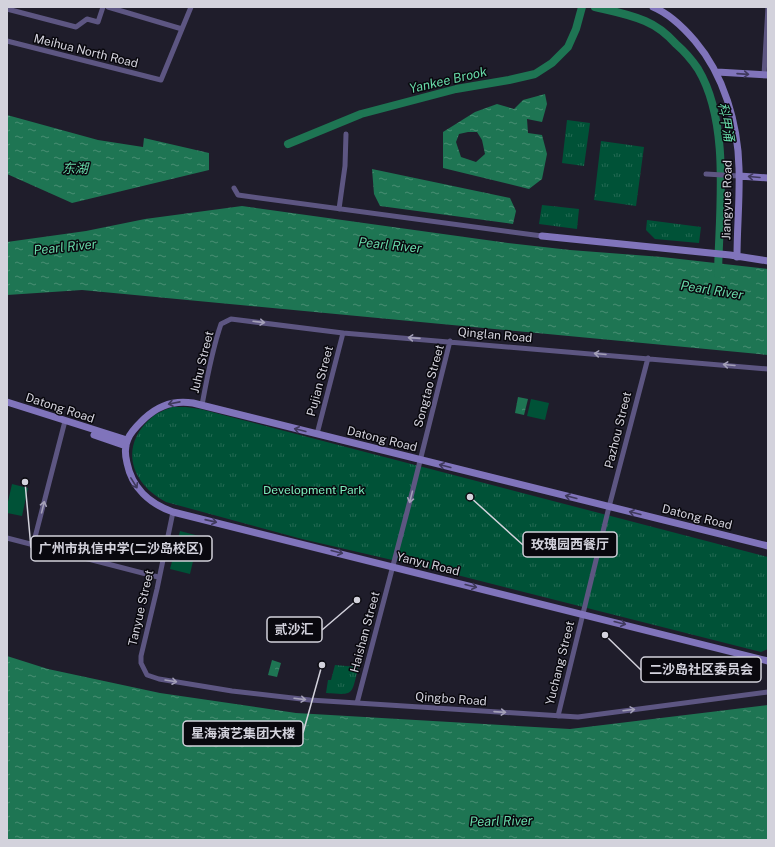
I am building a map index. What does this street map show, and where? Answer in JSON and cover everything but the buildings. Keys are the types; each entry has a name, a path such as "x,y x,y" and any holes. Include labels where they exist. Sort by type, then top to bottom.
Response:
{"main road":[{"name":"Jiangyue Road","path":"653,7 666,14 683,27 701,48 717,72 724,89 738,148 738,257"},
{"path":"717,72 766,75"},
{"path":"739,176 768,178"},
{"name":"Jiangyue Road","path":"542,236 703,252 768,261"},
{"name":"Datong Road","path":"7,402 64,423 126,443 130,435 139,424 159,407 178,402 202,405 768,546"},
{"name":"Datong Road","path":"7,408 64,423"},
{"name":"Yanyu Road","path":"126,443 127,466 135,485 151,501 173,512 768,661"}],"street":[{"path":"7,9 76,27 87,19 98,22 103,7"},
{"path":"108,7 182,29 191,7"},
{"path":"766,75 767,7"},
{"name":"Meihua North Road","path":"7,41 161,80 182,29"},
{"path":"339,209 345,166 346,134"},
{"path":"706,174 739,176"},
{"path":"234,188 238,195 542,236"},
{"name":"Qinglan Road","path":"221,324 232,319 343,333 768,369"},
{"name":"Juhu Street","path":"202,405 212,356 221,324"},
{"name":"Pujian Street","path":"316,434 343,333"},
{"name":"Songtao Street","path":"393,566 450,341"},
{"name":"Pazhou Street","path":"582,614 648,358"},
{"path":"33,544 64,423"},
{"name":"Tanyue Street","path":"141,663 141,656 173,512"},
{"path":"7,538 158,577"},
{"name":"Haishan Street","path":"357,703 393,566"},
{"name":"Yuchang Street","path":"558,716 582,614"},
{"name":"Qingbo Road","path":"141,663 147,675 159,679 294,698 578,717 768,692"}],"green space":[{"path":"567,120 590,123 584,166 562,163"},
{"path":"601,141 644,147 636,206 594,200"},
{"path":"542,205 579,209 577,229 539,224"},
{"path":"647,220 701,227 699,243 655,239 646,230"},
{"path":"531,399 549,403 545,420 527,416"},
{"name":"Development Park","path":"172,407 200,409 768,557 768,649 761,652 461,576 302,539 166,502 144,485 137,475 133,464 132,453 134,441 140,430 152,417"},
{"path":"12,484 28,488 22,516 7,513"},
{"path":"180,531 199,536 190,574 170,569"},
{"path":"335,665 357,667 358,669 354,684 350,692 342,694 326,693 328,680 331,680"}],"water":[{"path":"545,94 547,104 542,122 527,119 528,133 542,135 547,154 542,179 529,189 443,168 443,132 475,112 497,104 514,109 523,100","holes":["477,132 482,140 485,154 476,162 461,157 456,142 459,134"]},
{"name":"东湖","path":"7,115 98,140 143,147 144,138 209,153 209,170 72,203 7,174"},
{"path":"372,169 510,198 516,211 513,224 380,206 374,194"},
{"name":"Pearl River","path":"242,206 508,243 570,250 662,257 768,269 768,355 82,290 7,295 7,242 86,231 145,219"},
{"path":"518,397 528,399 524,415 515,413"},
{"name":"Pearl River","path":"7,656 48,669 160,693 296,713 570,729 768,705 768,840 7,840"},
{"path":"272,660 281,663 277,677 268,675"}],"waterway":[{"name":"Yankee Brook","path":"288,144 361,114 456,89 535,74 552,63 568,47 576,29 582,7"},
{"name":"科甲涌","path":"595,7 620,13 654,25 669,37 698,69 708,91 715,116 719,142 721,196 718,274"}],"place":[{"name":"广州市执信中学(二沙岛校区)","path":"25,482"},
{"name":"玫瑰园西餐厅","path":"470,497"},
{"name":"贰沙汇","path":"357,600"},
{"name":"二沙岛社区委员会","path":"605,635"},
{"name":"星海演艺集团大楼","path":"322,665"}]}
